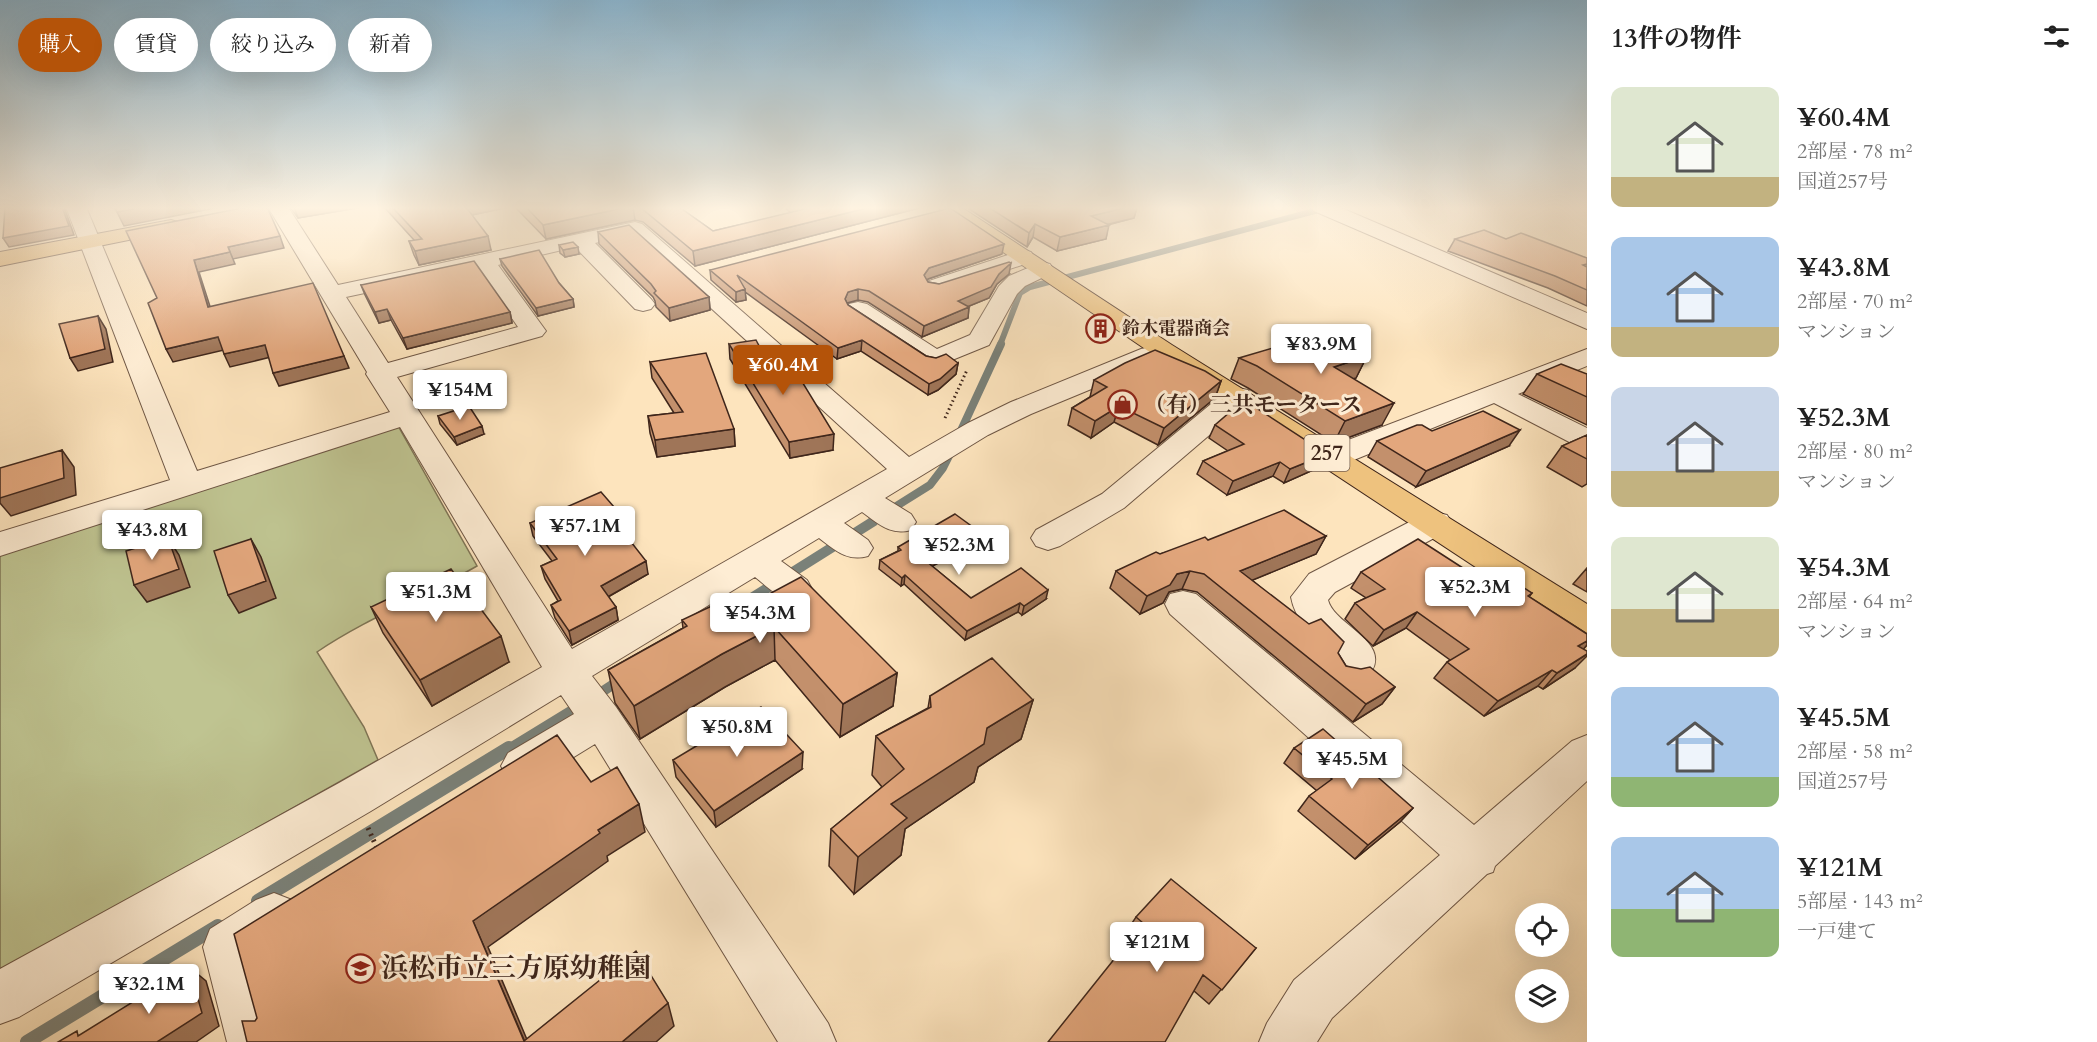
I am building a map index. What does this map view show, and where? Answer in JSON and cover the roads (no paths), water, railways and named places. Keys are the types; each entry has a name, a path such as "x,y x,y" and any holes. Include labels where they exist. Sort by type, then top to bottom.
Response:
{"main road":[{"path":"0,259 18,256"},
{"name":"257","path":"1017,256 1587,622"}],"street":[{"path":"96,256 188,486"},
{"path":"303,256 332,293 379,374 566,672 601,719 809,1042"},
{"path":"332,293 509,256"},
{"path":"595,256 643,304"},
{"path":"677,256 703,273 918,465"},
{"path":"1432,256 1587,322"},
{"path":"379,374 533,332 484,261"},
{"path":"937,286 1045,272"},
{"path":"858,309 935,359 980,339 1007,291 1017,280 1045,272"},
{"path":"0,999 355,797 978,429 1021,408 1163,350"},
{"path":"1333,457 1587,357"},
{"path":"1549,373 1577,386"},
{"path":"1495,393 1587,440"},
{"path":"1048,538 1113,501 1238,396"},
{"path":"0,544 406,416"},
{"path":"862,498 899,522"},
{"path":"820,523 856,548"},
{"path":"1349,670 1356,665 1355,654 1323,623 1309,604 1309,597 1322,583 1435,523"},
{"path":"757,561 794,589"},
{"path":"1183,604 1476,856"},
{"path":"490,785 601,719"},
{"path":"1286,1042 1313,999 1476,856 1587,754"},
{"path":"254,1042 228,947 309,896"}],"waterway":[{"path":"1000,345 1020,293 1030,287 1148,256"},
{"path":"958,437 1001,344"},
{"path":"871,522 930,485 943,468 952,450"},
{"path":"734,609 874,521"},
{"path":"594,697 620,680"},
{"path":"507,750 582,704"},
{"path":"258,901 509,748"},
{"path":"27,1042 218,926"}],"place":[{"name":"鈴木電器商会","path":"1101,328"},
{"name":"（有）三共モータース","path":"1123,404"},
{"name":"浜松市立三方原幼稚園","path":"360,968"}]}
